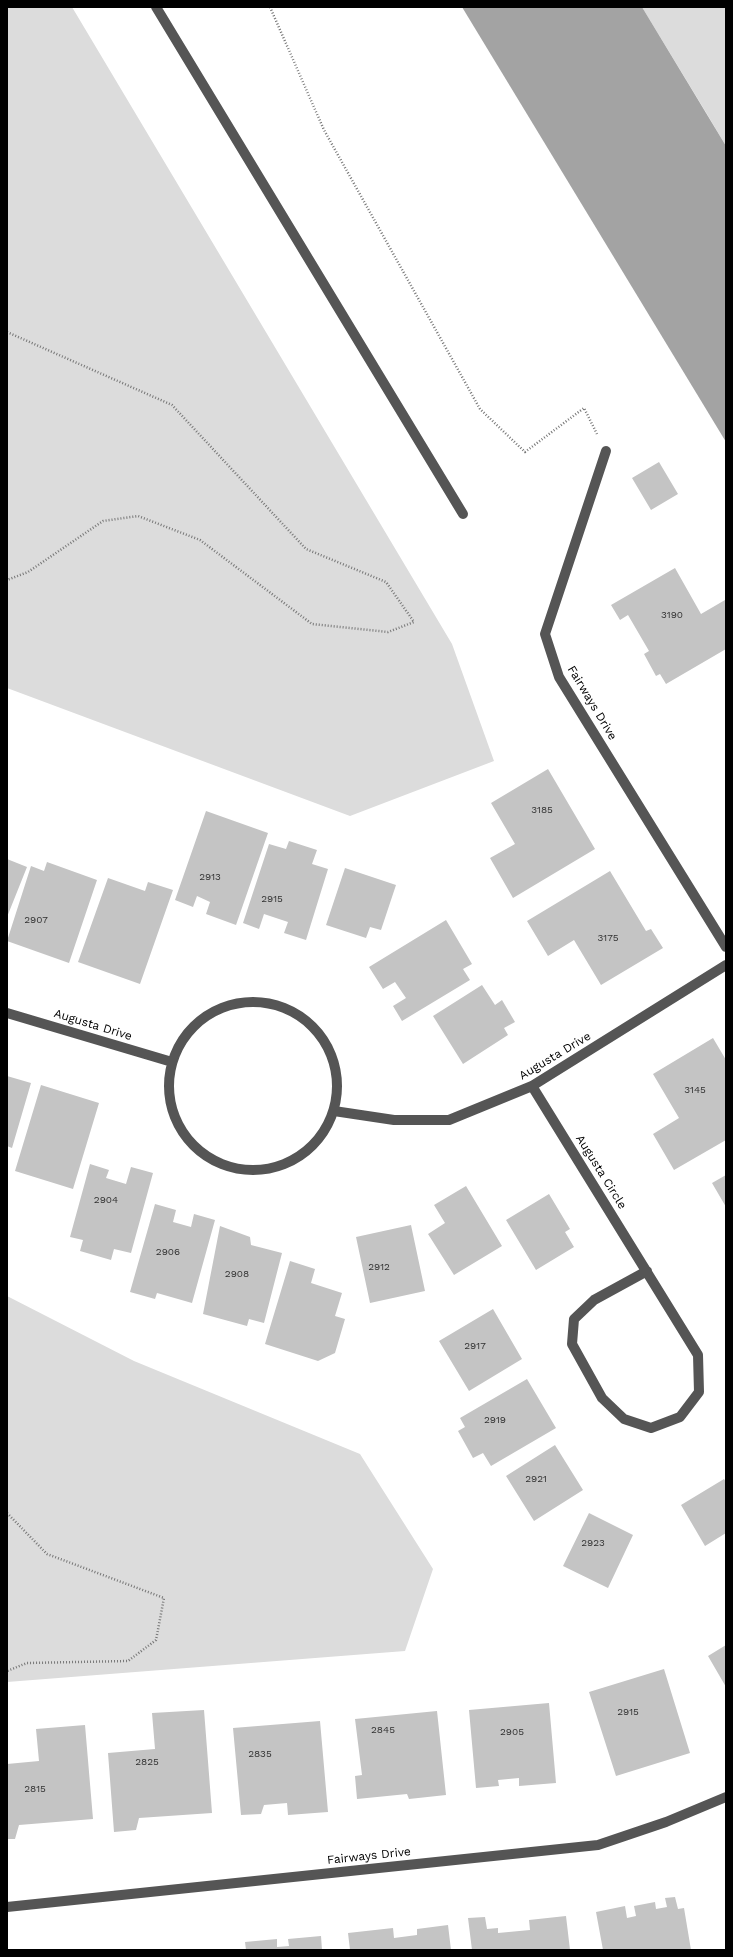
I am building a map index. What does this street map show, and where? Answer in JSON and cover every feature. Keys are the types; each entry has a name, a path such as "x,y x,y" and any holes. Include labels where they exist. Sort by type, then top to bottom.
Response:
{"street":[{"path":"156,7 463,514"},
{"name":"Fairways Drive","path":"606,451 545,634 559,677 726,947"},
{"name":"Augusta Drive","path":"334,1110 394,1120 449,1120 532,1086 726,965"},
{"path":"250,1001 276,1005 300,1016 320,1034 332,1058 336,1076 337,1084 334,1110 321,1137 300,1157 287,1163 273,1169 243,1170 215,1162 191,1145 175,1120 168,1092 172,1062 183,1038 201,1019 224,1006 250,1001"},
{"name":"Augusta Drive","path":"7,1013 172,1062"},
{"name":"Augusta Circle","path":"532,1086 647,1271 698,1354 699,1392 680,1417 651,1428 624,1419 602,1398 572,1344 574,1319 594,1300 647,1271"},
{"name":"Fairways Drive","path":"7,1907 598,1845 666,1822 726,1797"}],"path":[{"path":"270,7 324,130 480,409 525,452 584,408 606,451"},
{"path":"7,332 172,405 306,549 386,582 414,622 388,632 312,624 200,540 138,516 102,522 28,572 7,580"},
{"path":"7,1513 48,1554 164,1598 156,1640 128,1661 27,1663 7,1671"}],"shaded area":[{"path":"7,7 72,7 452,644 494,761 350,816 7,688"},
{"path":"462,7 642,7 726,146 726,442"},
{"path":"642,7 726,7 726,146 707,114"},
{"path":"7,1296 134,1361 360,1454 433,1569 405,1651 7,1682"}],"building":[{"path":"659,462 678,494 651,510 632,478"},
{"path":"675,568 701,614 725,600 726,649 666,684 660,674 656,676 644,654 649,651 628,615 620,620 611,605"},
{"path":"548,769 595,849 513,898 490,858 515,844 491,803"},
{"path":"206,811 268,833 236,925 206,914 210,902 197,896 193,907 175,900"},
{"path":"289,841 317,850 312,864 328,869 306,940 284,933 288,922 264,914 259,929 243,923 269,844 286,849"},
{"path":"7,859 27,867 7,917"},
{"path":"47,862 97,880 69,963 7,941 31,866 44,871"},
{"path":"345,868 396,885 381,930 370,927 366,938 326,925"},
{"path":"610,871 646,931 651,929 663,948 601,985 574,940 548,956 527,921"},
{"path":"108,878 145,891 148,882 173,890 140,984 78,962"},
{"path":"446,920 472,964 463,969 470,980 402,1021 393,1006 406,998 395,982 383,989 369,967"},
{"path":"482,985 495,1005 502,1000 515,1022 504,1028 508,1035 463,1064 433,1016"},
{"path":"713,1038 726,1060 726,1140 674,1170 653,1134 679,1118 653,1074"},
{"path":"7,1076 31,1083 12,1148 7,1146"},
{"path":"41,1085 99,1103 73,1189 15,1171"},
{"path":"90,1164 109,1170 106,1178 126,1184 131,1167 153,1173 131,1253 114,1249 111,1260 80,1251 83,1240 70,1237"},
{"path":"726,1175 726,1207 712,1183"},
{"path":"466,1186 502,1246 454,1275 428,1234 445,1223 434,1205"},
{"path":"549,1194 570,1229 565,1232 574,1247 536,1270 506,1220"},
{"path":"155,1204 176,1210 173,1222 191,1227 194,1214 215,1220 192,1303 157,1293 155,1299 130,1292"},
{"path":"411,1225 425,1291 370,1303 356,1237"},
{"path":"220,1226 250,1237 251,1245 282,1253 264,1323 249,1319 247,1326 203,1314"},
{"path":"290,1261 315,1269 311,1283 342,1293 335,1316 345,1319 335,1353 318,1361 265,1344"},
{"path":"493,1309 522,1359 469,1391 439,1341"},
{"path":"527,1379 556,1428 491,1466 483,1453 473,1458 458,1431 465,1427 460,1418"},
{"path":"555,1445 583,1490 534,1521 506,1476"},
{"path":"724,1479 726,1482 726,1533 705,1546 681,1505"},
{"path":"589,1513 633,1535 608,1588 563,1566"},
{"path":"726,1645 726,1687 708,1656"},
{"path":"664,1669 690,1753 616,1776 589,1692"},
{"path":"549,1703 556,1783 519,1786 519,1778 498,1780 499,1786 476,1788 469,1710"},
{"path":"204,1710 212,1813 139,1818 136,1830 114,1832 108,1753 155,1749 152,1713"},
{"path":"437,1711 446,1795 409,1799 407,1794 357,1799 355,1776 362,1775 355,1719"},
{"path":"320,1721 328,1812 288,1815 287,1803 264,1805 261,1814 241,1815 233,1728"},
{"path":"85,1725 93,1819 19,1825 15,1839 7,1839 7,1764 39,1761 36,1729"},
{"path":"675,1897 678,1909 684,1908 691,1950 603,1950 596,1912 625,1906 627,1918 636,1916 634,1906 655,1902 656,1909 667,1907 665,1898"},
{"path":"566,1916 570,1950 472,1950 468,1918 485,1917 487,1929 498,1928 498,1933 530,1930 529,1920"},
{"path":"448,1925 451,1950 350,1950 348,1933 393,1928 394,1938 417,1935 417,1929"},
{"path":"321,1936 322,1950 246,1950 245,1942 277,1939 277,1947 289,1946 288,1939"}]}
